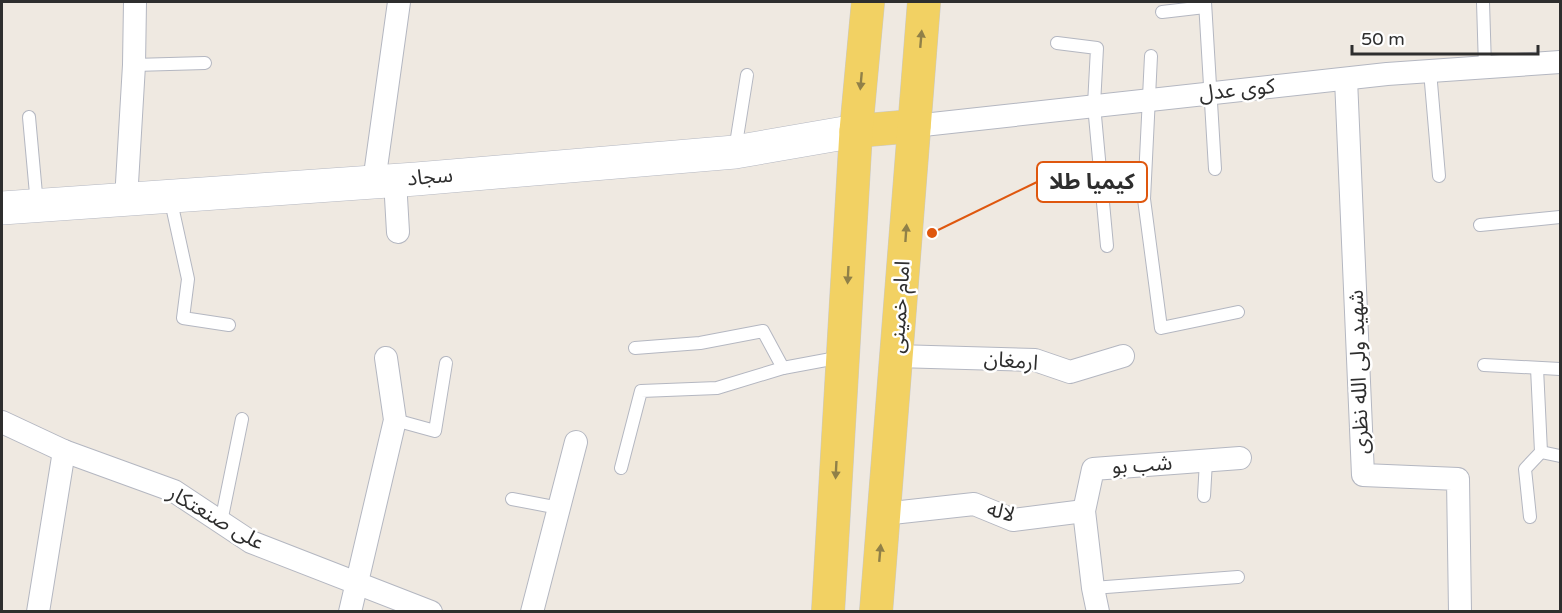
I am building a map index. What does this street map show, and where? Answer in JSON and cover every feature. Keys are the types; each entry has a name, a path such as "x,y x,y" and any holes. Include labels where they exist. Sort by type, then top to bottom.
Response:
{"main road":[{"path":"828,612 856,131 868,2"},
{"name":"امام خمینی","path":"876,612 924,2"},
{"path":"856,131 914,126"}],"street":[{"path":"126,200 134,65 135,2"},
{"path":"398,232 385,181 399,2"},
{"name":"کوی عدل","path":"914,126 1346,79 1560,62"},
{"name":"شهید ولی الله نظری","path":"1346,79 1363,475 1458,479 1460,612"},
{"name":"سجاد","path":"2,208 385,181 735,152 856,131"},
{"name":"ارمغان","path":"896,356 1035,360 1070,372 1123,356"},
{"path":"350,612 395,420 386,358"},
{"name":"علی صنعتکار","path":"2,422 64,451 174,491 251,542 431,612"},
{"path":"532,612 576,442"},
{"path":"38,612 64,451"},
{"name":"شب بو","path":"1098,612 1084,511 1093,469 1240,458"},
{"name":"لاله","path":"883,514 974,504 1013,520 1084,511"}],"lane":[{"path":"1483,2 1485,67"},
{"path":"1162,12 1205,4 1215,169"},
{"path":"1057,43 1097,48 1094,105 1107,246"},
{"path":"1151,57 1144,199 1161,328 1238,312"},
{"path":"134,65 205,63"},
{"path":"1430,71 1439,176"},
{"path":"735,152 747,75"},
{"path":"29,117 37,206"},
{"path":"170,196 188,279 183,318 229,325"},
{"path":"1480,225 1560,217"},
{"path":"634,348 700,344 763,331 783,368"},
{"path":"621,468 641,391 717,388 783,368 843,356"},
{"path":"395,420 435,431 446,363"},
{"path":"1484,365 1560,369"},
{"path":"1530,517 1525,469 1541,452 1538,368"},
{"path":"221,522 242,419"},
{"path":"1541,452 1560,456"},
{"path":"1204,496 1206,461"},
{"path":"512,499 559,508"},
{"path":"1093,588 1238,577"}],"place":[{"name":"کیمیا طلا","path":"932,233"}]}
